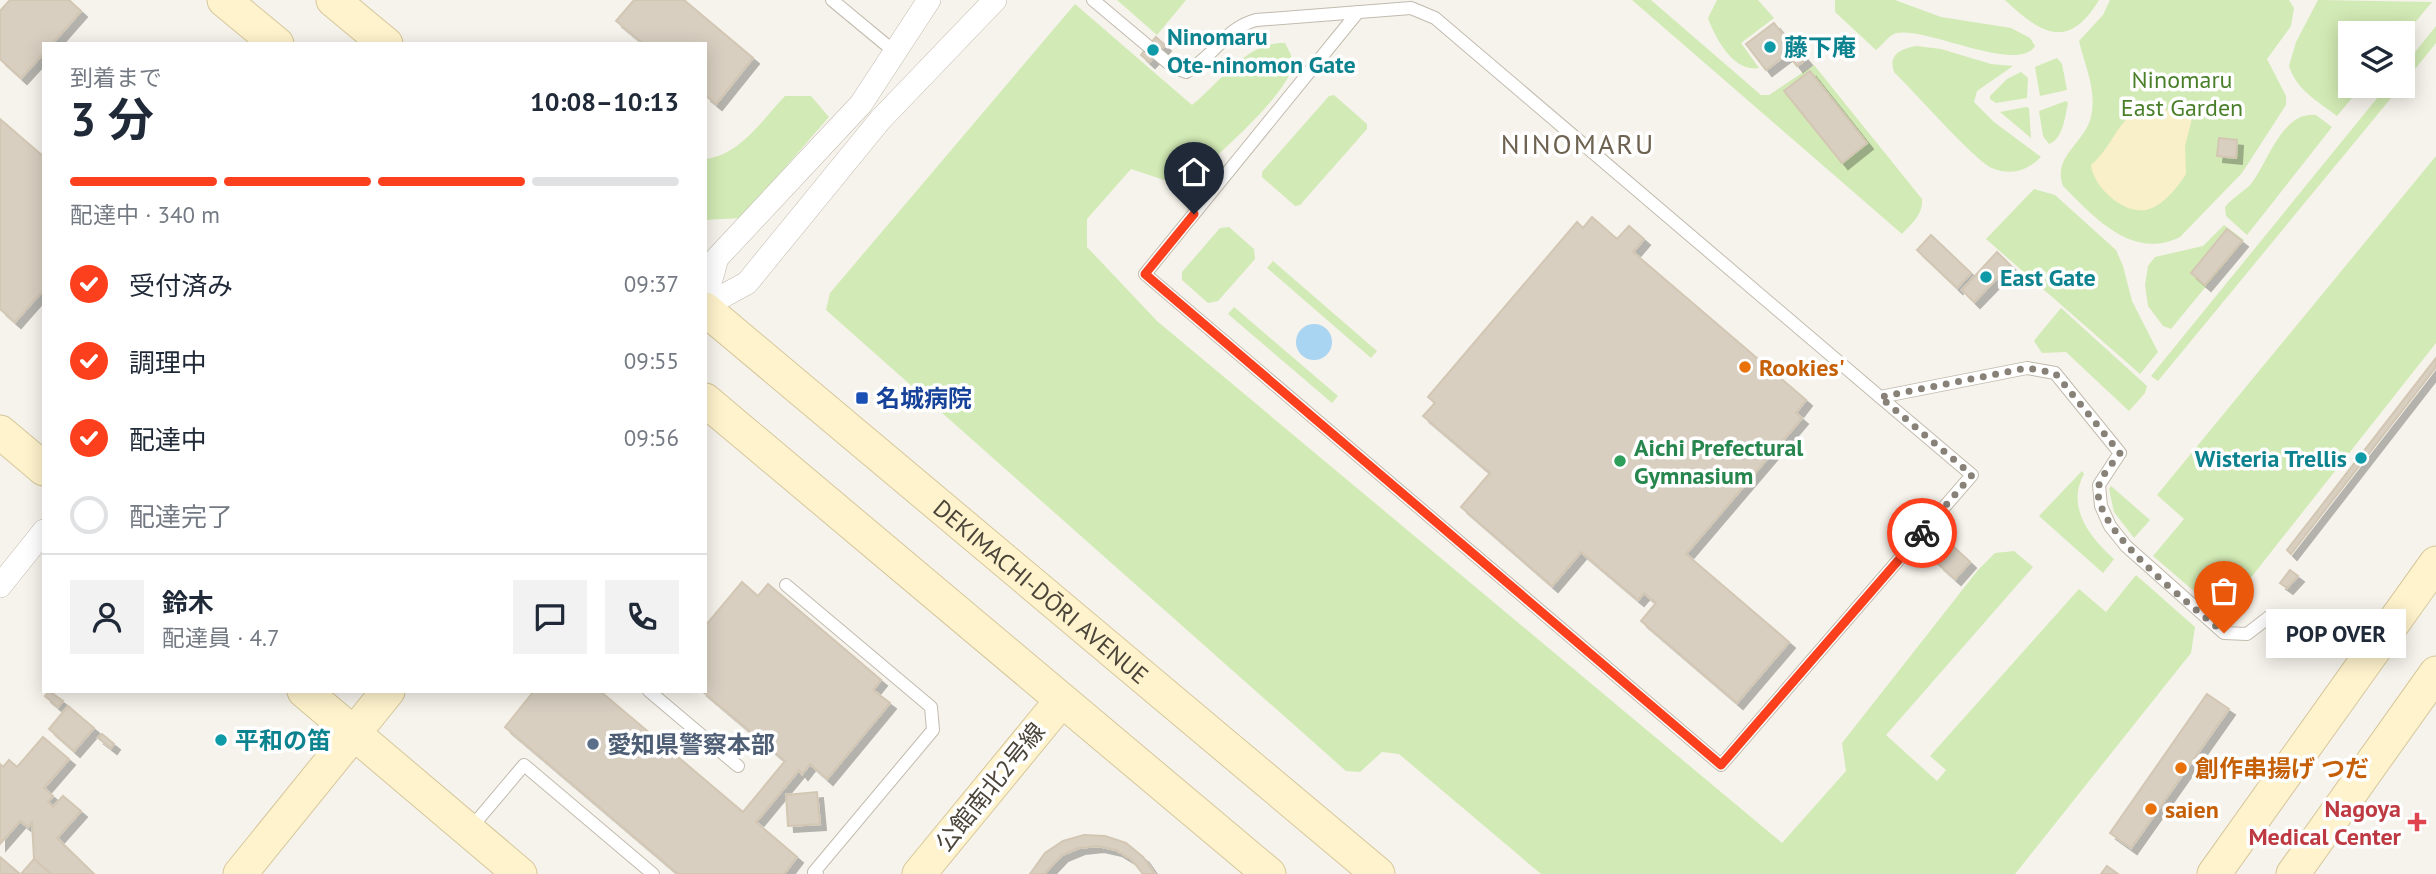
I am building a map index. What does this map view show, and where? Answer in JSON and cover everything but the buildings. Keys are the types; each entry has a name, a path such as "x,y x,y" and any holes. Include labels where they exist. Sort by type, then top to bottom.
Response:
{"main road":[{"path":"224,0 275,42"},
{"path":"333,0 384,42"},
{"name":"DEKIMACHI-DŌRI AVENUE","path":"707,310 1378,874"},
{"path":"707,402 1269,874"},
{"path":"0,432 39,457"},
{"path":"2214,874 2436,563"},
{"path":"2293,874 2436,673"},
{"path":"306,693 520,874"},
{"path":"240,874 386,693"},
{"name":"公館南北2号線","path":"919,874 1061,701"}],"street":[{"path":"707,293 717,258 861,104 929,0"},
{"path":"707,307 747,283 880,120 995,0"},
{"path":"0,586 42,534"}],"lane":[{"path":"832,0 896,53"},
{"path":"1093,0 1173,67 1186,72 1200,64 1238,24 1359,12 1411,8 1435,18 1972,475 1721,765 1145,274 1359,12"},
{"path":"1880,397 2027,368 2055,373 2120,453 2099,485 2101,506 2110,526 2126,546 2224,633 2248,634 2269,617"},
{"path":"786,585 931,706 933,730 814,872 817,874"},
{"path":"651,693 738,765"},
{"path":"469,831 524,765 653,874"}],"green space":[{"path":"1117,0 1186,0 1157,35"},
{"path":"1632,0 1651,0 1761,95 1769,95 1814,65 1922,199 1921,210 1916,218 1902,234"},
{"path":"1717,0 1758,0 1774,18 1741,43 1759,68 1750,68 1734,60 1715,35 1708,18"},
{"path":"1835,0 1895,0 1941,17 2011,28 2030,38 2035,46 2025,53 2010,55 1992,53 1929,36 1897,33 1876,50 1835,12"},
{"path":"2005,0 2099,0 2088,16 2076,26 2054,32 2031,22"},
{"name":"Ninomaru East Garden","path":"2110,0 2289,0 2294,8 2291,26 2267,59 2286,96 2286,105 2242,173 2180,237 2162,243 2146,243 2115,232 2063,186 2061,175 2065,158 2083,135 2091,117 2090,78 2079,41 2103,15"},
{"path":"2318,0 2432,2 2415,23 2338,21 2338,98 2352,98 2337,116 2303,89 2293,75 2289,66 2296,42"},
{"path":"1075,4 1192,105 1235,65 1258,49 1285,43 1293,62 1286,82 1260,114 1182,186 1131,169 1087,219 1087,247 1157,321 1782,843 1846,771 1842,743 1978,570 1995,553 2014,551 2033,567 1886,735 1937,781 1946,770 1930,756 2079,589 2106,612 2136,575 2195,627 2191,653 2015,874 1541,874 1399,754 1382,752 1360,772 1346,771 826,310 830,293"},
{"path":"2436,26 2436,43 2415,69 2415,52"},
{"path":"1916,46 1941,49 1991,64 2013,66 1977,91 1974,102 1994,122 2041,157 2024,169 2006,172 1992,168 1972,153 1894,72 1893,61 1897,53"},
{"path":"2057,58 2062,64 2067,90 2040,96 2035,67"},
{"path":"2021,72 2028,78 2027,98 1996,103 1990,99 2007,79"},
{"path":"1334,95 1367,124 1367,129 1300,205 1295,206 1262,177 1262,172 1329,96"},
{"path":"785,96 811,96 829,117 741,218 707,220 707,159 718,156 740,144"},
{"path":"2377,98 2391,98 2158,381 2151,376"},
{"path":"2066,101 2068,103 2063,127 2049,144 2043,136 2039,111"},
{"path":"2029,108 2031,138 2000,112"},
{"path":"2316,115 2332,127 2247,235 2226,216 2225,207 2257,176 2284,130 2293,121"},
{"path":"2436,156 2436,343 2238,594 2215,609 2153,556 2184,519 2157,495"},
{"path":"2034,189 2055,195 2116,250 2132,301 2158,352 2140,374 1986,239"},
{"path":"2224,225 2244,240 2171,329 2163,326 2148,306 2145,285 2148,266 2155,257 2203,246"},
{"path":"1229,227 1254,249 1255,259 1218,301 1208,303 1182,280 1182,272 1220,228"},
{"path":"1273,261 1377,351 1371,358 1267,268"},
{"path":"1234,307 1338,396 1332,403 1228,314"},
{"path":"2061,308 2147,386 2145,393 2129,411 2066,352 2042,353 2034,341"},
{"path":"2082,471 2084,474 2078,498 2083,520 2096,541 2114,559 2103,573 2039,516"},
{"path":"2111,486 2150,520 2134,538 2114,512 2109,489"}],"sand":[{"path":"2153,103 2169,111 2187,107 2193,115 2185,146 2186,174 2164,201 2146,210 2137,210 2128,208 2110,197 2097,181 2091,165 2124,121"}],"water":[{"path":"1314,324 1327,329 1332,342 1327,355 1314,360 1301,355 1296,342 1301,329"}],"way so far":[{"path":"1922,533 1972,475 1880,397 2027,368 2055,373 2120,453 2099,485 2101,506 2110,526 2126,546 2224,633"}],"place":[{"name":"藤下庵","path":"1770,47"},
{"name":"Ninomaru Ote-ninomon Gate","path":"1153,50"},
{"name":"East Gate","path":"1986,277"},
{"name":"Rookies'","path":"1745,367"},
{"name":"名城病院","path":"862,398"},
{"name":"Wisteria Trellis","path":"2361,458"},
{"name":"Aichi Prefectural Gymnasium","path":"1620,461"},
{"name":"POP OVER","path":"2224,633"},
{"name":"平和の笛","path":"221,740"},
{"name":"愛知県警察本部","path":"593,744"},
{"name":"創作串揚げ つだ","path":"2181,768"},
{"name":"saien","path":"2151,809"},
{"name":"Nagoya Medical Center","path":"2417,822"}],"district":[{"name":"NINOMARU","path":"1578,143"}],"route":[{"path":"1194,214 1145,274 1721,765 1922,533"}]}
